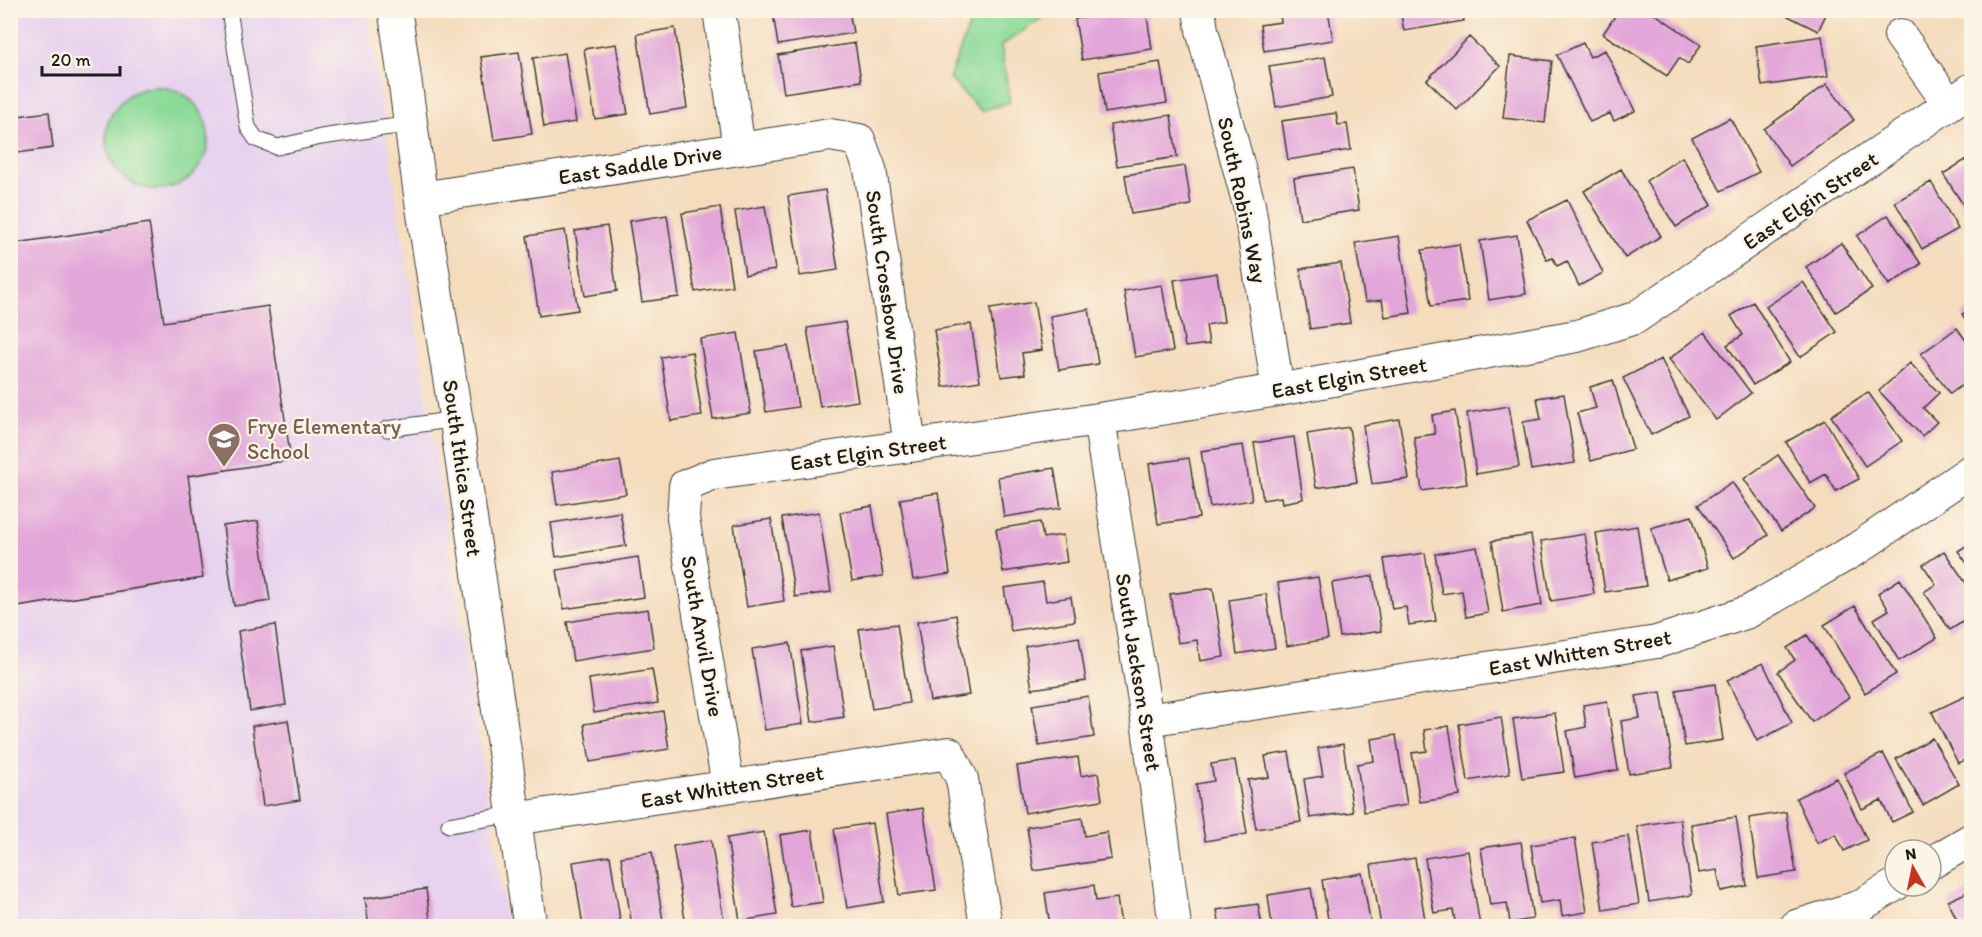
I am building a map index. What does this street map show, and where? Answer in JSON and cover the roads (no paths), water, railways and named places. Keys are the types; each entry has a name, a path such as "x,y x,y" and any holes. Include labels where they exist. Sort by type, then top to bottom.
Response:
{"street":[{"name":"South Ithica Street","path":"395,10 530,927"},
{"path":"720,10 740,149"},
{"name":"South Robins Way","path":"1199,10 1249,205 1278,390"},
{"name":"East Elgin Street","path":"685,486 714,474 1099,419 1278,390 1577,336 1635,318 1960,97 1900,35"},
{"name":"East Saddle Drive","path":"421,198 830,135 859,140"},
{"name":"South Crossbow Drive","path":"859,140 870,169 910,446"},
{"name":"South Jackson Street","path":"1099,419 1147,720 1175,927"},
{"name":"East Whitten Street","path":"1147,720 1657,642 1748,612 1858,548 1971,470"},
{"name":"South Anvil Drive","path":"685,486 683,518 728,786"},
{"name":"East Whitten Street","path":"514,817 949,753 962,779 986,927"},
{"path":"1943,856 1971,839"},
{"path":"1796,927 1858,907 1883,892"}],"lane":[{"path":"229,10 248,127 256,138 277,147 321,137 411,124"},
{"path":"387,429 456,419"},
{"path":"449,825 514,817"}],"place":[{"name":"Frye Elementary School","path":"224,468"}]}
